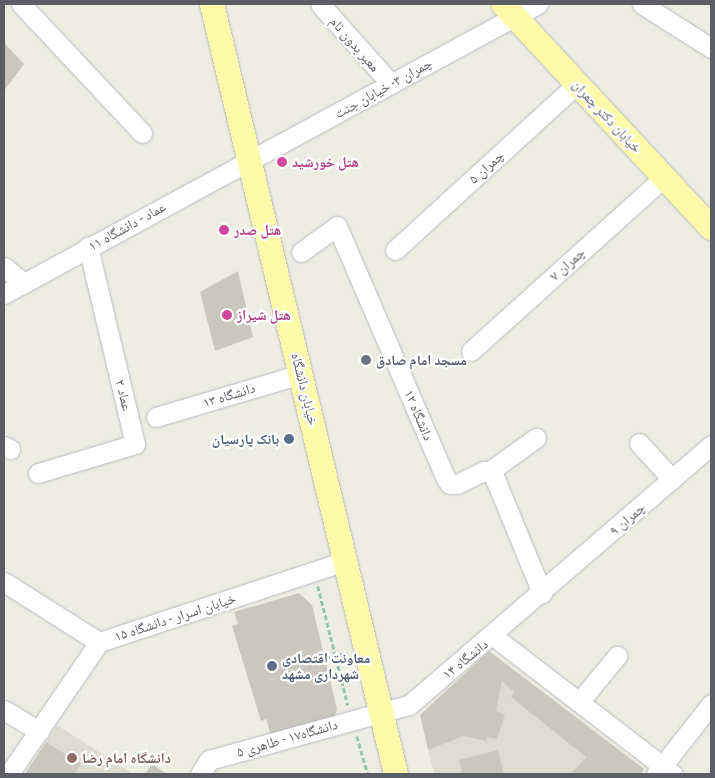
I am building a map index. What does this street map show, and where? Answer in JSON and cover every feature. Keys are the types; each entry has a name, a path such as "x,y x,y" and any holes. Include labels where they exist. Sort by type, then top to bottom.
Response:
{"main road":[{"name":"خیابان دانشگاه","path":"212,4 396,774"},
{"name":"خیابان دکتر چمران","path":"509,10 711,228"}],"street":[{"path":"21,4 142,132"},
{"name":"معبر بدون نام","path":"320,4 390,84"},
{"name":"چمران ۳- خیابان جنت","path":"250,158 390,84 509,10 538,4"},
{"path":"642,4 711,48"},
{"name":"چمران ۵","path":"395,250 577,84"},
{"name":"عماد - دانشگاه ۱۱","path":"4,294 250,158"},
{"name":"چمران ۷","path":"471,351 664,177"},
{"name":"دانشگاه ۱۲","path":"301,252 337,226 446,479 450,484 457,484 490,471"},
{"name":"عماد ۲","path":"38,473 135,444 88,247"},
{"path":"4,267 24,283"},
{"name":"دانشگاه ۱۳","path":"156,417 301,374"},
{"path":"536,438 490,471 542,593"},
{"path":"639,443 672,479"},
{"name":"چمران ۹","path":"542,593 711,445"},
{"name":"خیابان اسرار - دانشگاه ۱۵","path":"9,774 99,642 346,561"},
{"path":"4,582 99,642"},
{"name":"دانشگاه ۱۴","path":"381,712 409,706 542,593"},
{"path":"493,636 579,702 664,772 711,704"},
{"path":"579,702 617,656"},
{"path":"4,710 39,731"},
{"name":"دانشگاه۱۷ - طاهری ۵","path":"200,774 209,760 381,712"}],"path":[{"path":"314,570 352,720 368,774"},
{"path":"325,658 366,648"}],"shaded area":[{"path":"489,651 644,769 641,774 434,774 428,750 463,736"},
{"name":"دانشگاه امام رضا","path":"57,725 133,774 25,774"}],"building":[{"path":"4,43 24,64 4,91"},
{"name":"هتل شیراز","path":"238,271 253,337 215,351 200,292"},
{"path":"299,593 312,605 337,709 335,716 272,739 266,719 261,721 232,626 238,624 234,612"},
{"path":"489,651 644,769 641,774 571,774 586,757 511,697 514,692 502,681 496,711 505,714 497,739 487,737 487,741 464,736 428,750 420,715"},
{"path":"46,742 81,764 74,774 25,774"},
{"path":"498,750 504,774 462,774 459,760"},
{"name":"دانشگاه امام رضا","path":"152,764 167,774 145,774"}],"place":[{"name":"هتل خورشید","path":"282,162"},
{"name":"هتل صدر","path":"224,230"},
{"name":"هتل شیراز","path":"227,315"},
{"name":"مسجد امام صادق","path":"366,360"},
{"name":"بانک پارسیان","path":"289,439"},
{"name":"معاونت اقتصادی شهرداری مشهد","path":"272,666"},
{"name":"دانشگاه امام رضا","path":"72,758"}]}
